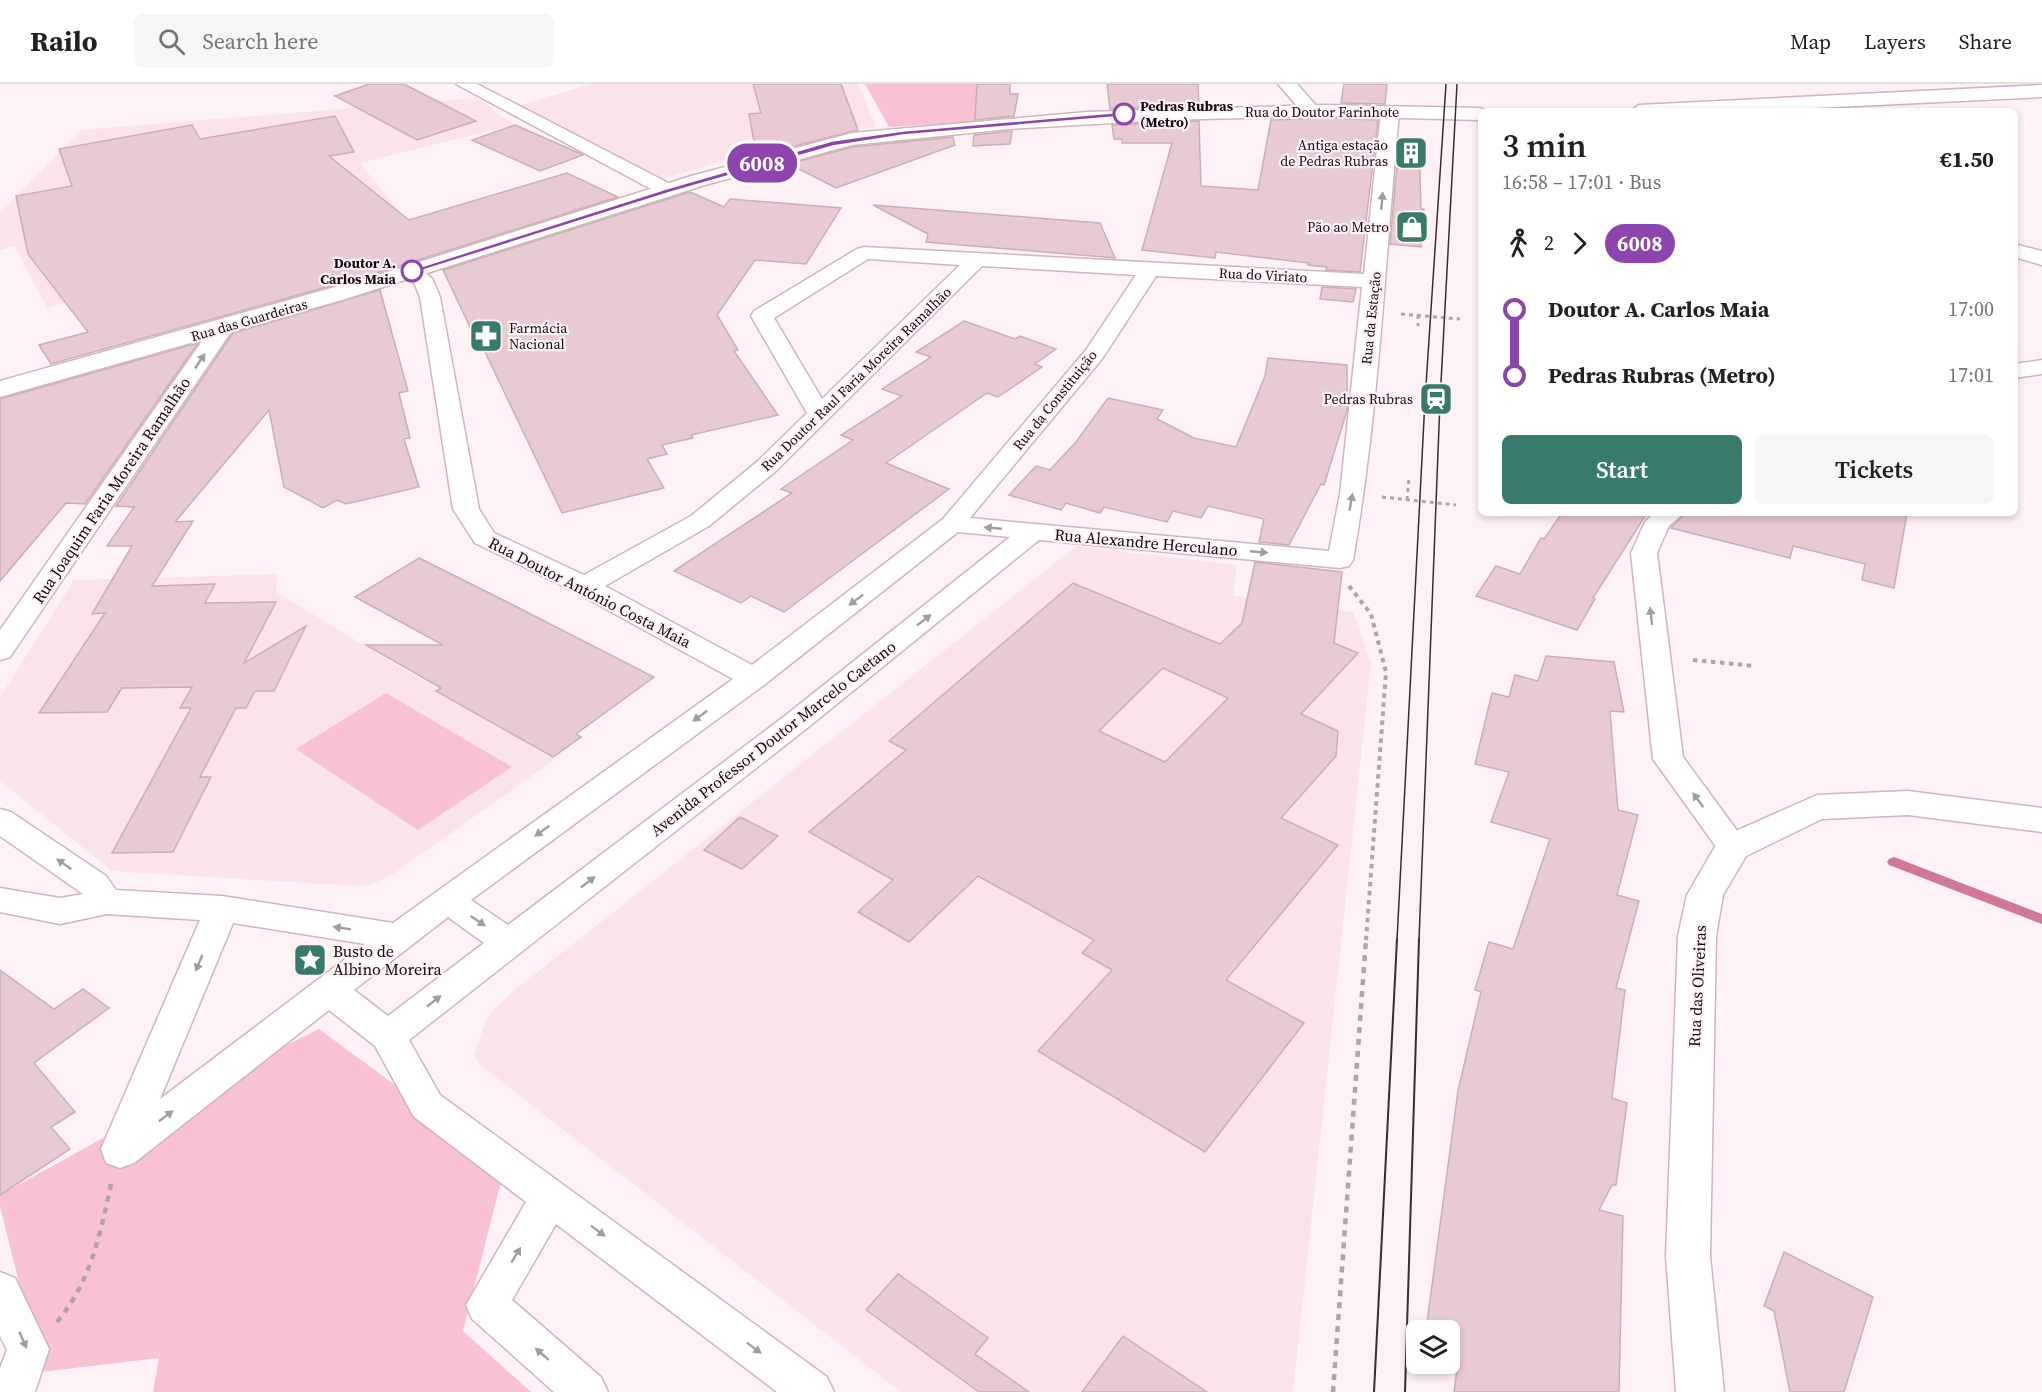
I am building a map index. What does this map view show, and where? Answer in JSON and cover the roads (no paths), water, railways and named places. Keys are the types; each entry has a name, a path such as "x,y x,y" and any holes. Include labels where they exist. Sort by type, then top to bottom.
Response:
{"main road":[{"path":"1287,84 1310,109"},
{"path":"1694,108 2037,89"},
{"name":"Rua do Doutor Farinhote","path":"669,191 812,148 852,139 1124,114 1310,109 1478,114"},
{"name":"Rua das Guardeiras","path":"0,389 222,329 669,191"},
{"path":"2018,251 2042,258"},
{"path":"1733,847 1817,807 1908,803 2042,820"},
{"name":"Rua das Oliveiras","path":"1700,1392 1688,1256 1697,936 1705,895 1733,847"}],"street":[{"path":"464,84 669,191"},
{"name":"Rua da Estação","path":"1340,560 1352,494 1375,281 1390,112"},
{"path":"820,415 762,316 864,253 1150,269"},
{"name":"Rua Doutor Raul Faria Moreira Ramalhão","path":"585,586 700,521 767,466 977,260"},
{"name":"Rua do Viriato","path":"1150,269 1375,281"},
{"name":"Rua da Constituição","path":"952,524 1094,354 1150,269"},
{"name":"Rua Doutor António Costa Maia","path":"413,271 423,280 430,297 466,508 484,538 585,586 754,678"},
{"name":"Rua Joaquim Faria Moreira Ramalhão","path":"0,651 222,329"},
{"path":"2018,370 2042,367"},
{"path":"1667,516 1658,522 1644,553 1668,759 1733,847"},
{"path":"222,909 120,1151 447,900 754,678 952,524"},
{"name":"Rua Alexandre Herculano","path":"952,524 1340,560"},
{"name":"Avenida Professor Doutor Marcelo Caetano","path":"388,1036 787,729 1034,531"},
{"path":"0,820 94,885 107,902"},
{"path":"0,900 60,911 107,902 222,909 399,937"},
{"path":"447,900 509,943"},
{"path":"330,991 388,1036 427,1106 812,1392"},
{"path":"551,1196 486,1305 586,1392"},
{"path":"0,1291 28,1349 13,1392"}],"waterway":[{"path":"1894,862 2042,919"}],"tram line":[{"path":"1397,940 1425,400 1446,84"},
{"path":"1419,940 1440,401 1457,84"},
{"path":"1374,1392 1397,939"},
{"path":"1405,1392 1419,939"}],"place":[{"name":"Pedras Rubras (Metro)","path":"1124,114"},
{"name":"Antiga estação de Pedras Rubras","path":"1411,153"},
{"name":"Pão ao Metro","path":"1412,227"},
{"name":"Doutor A. Carlos Maia","path":"412,271"},
{"name":"Farmácia Nacional","path":"486,336"},
{"name":"Pedras Rubras","path":"1436,399"},
{"name":"Busto de Albino Moreira","path":"310,960"}]}
